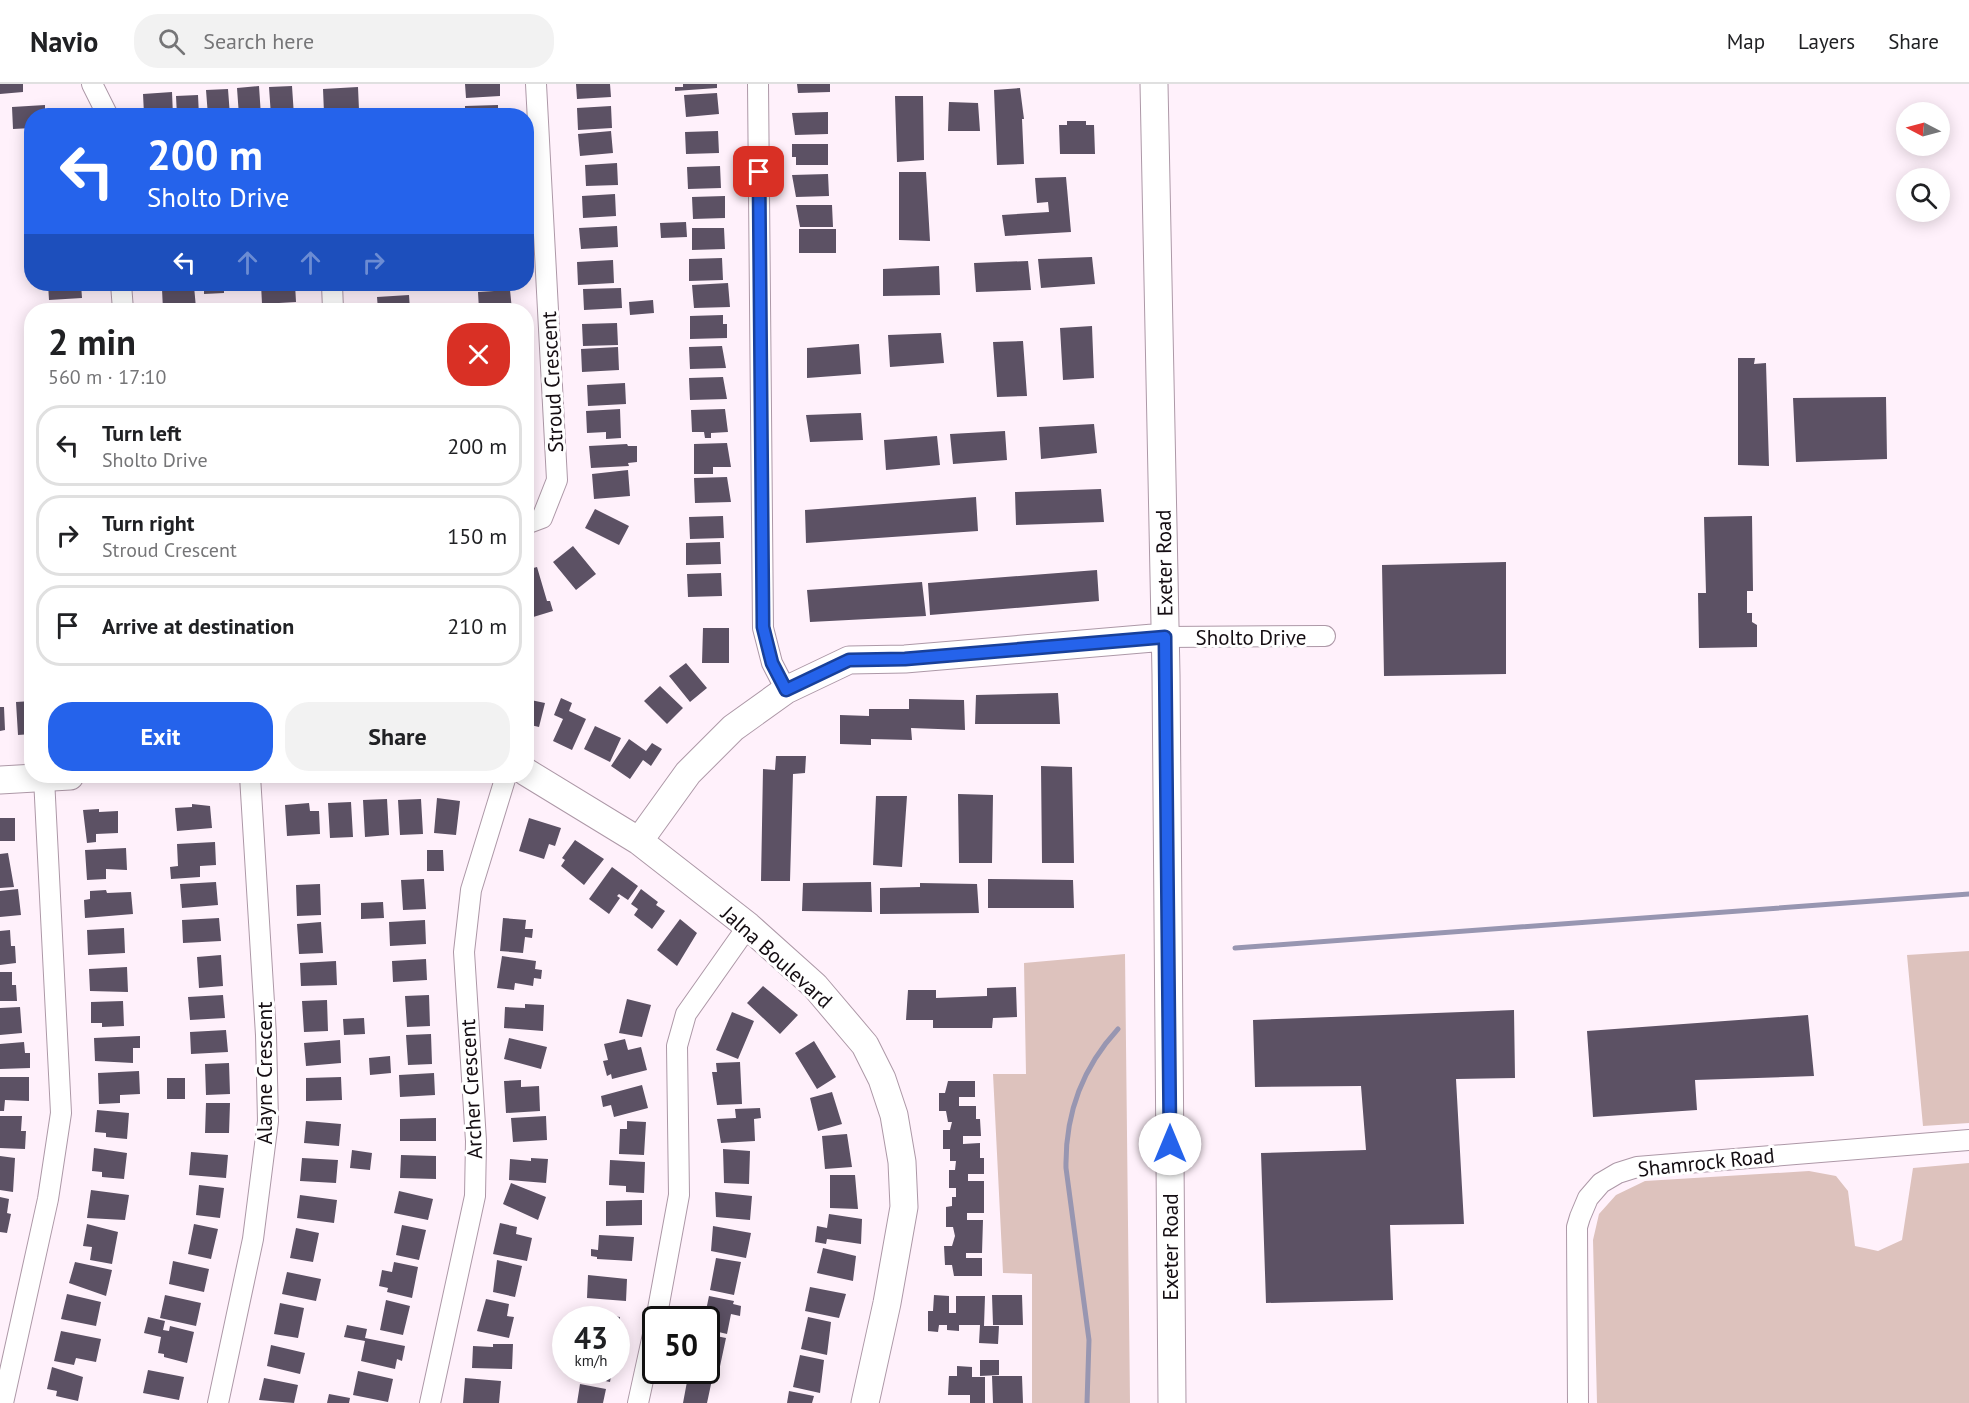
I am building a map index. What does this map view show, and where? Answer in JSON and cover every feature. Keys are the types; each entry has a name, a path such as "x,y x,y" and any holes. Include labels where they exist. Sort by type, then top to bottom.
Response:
{"street":[{"path":"92,84 104,108"},
{"name":"Stroud Crescent","path":"534,521 542,518 557,480 536,84"},
{"path":"758,84 763,627 772,663 786,690"},
{"name":"Exeter Road","path":"1154,84 1165,637 1172,1403"},
{"name":"Sholto Drive","path":"639,841 688,773 733,728 786,690 849,660 905,659 1165,637 1325,636"},
{"name":"Jalna Boulevard","path":"534,777 639,841 748,926 815,986 865,1045 882,1079 894,1115 902,1162 904,1207 887,1304 865,1403"},
{"path":"0,780 24,779"},
{"path":"3,1403 48,1198 61,1113 44,783"},
{"name":"Alayne Crescent","path":"218,1403 253,1239 268,1121 267,1035 250,783"},
{"name":"Archer Crescent","path":"430,1403 475,1196 476,1141 465,941 471,890 505,783"},
{"path":"659,1306 680,1195 677,1046 686,1014 748,926"},
{"name":"Shamrock Road","path":"1578,1403 1577,1227 1588,1198 1601,1183 1618,1173 1637,1167 1969,1140"},
{"path":"638,1403 642,1384"}],"shaded area":[{"path":"1969,951 1969,1123 1923,1126 1907,955"},
{"path":"1125,954 1130,1403 1032,1403 1032,1274 1003,1273 993,1074 1026,1074 1024,963"},
{"path":"1969,1163 1969,1403 1597,1403 1593,1240 1599,1214 1616,1195 1645,1181 1809,1171 1836,1176 1848,1191 1855,1246 1878,1251 1902,1240 1913,1168"}],"building":[{"path":"0,84 23,84 23,92 0,94"},
{"path":"465,84 500,84 500,96 466,98"},
{"path":"576,84 610,84 611,97 577,99"},
{"path":"683,84 717,84 717,88 675,91 675,87 683,87"},
{"path":"797,84 830,84 830,92 798,93"},
{"path":"259,86 260,108 238,108 237,88"},
{"path":"292,86 293,108 270,108 269,87"},
{"path":"358,87 359,108 324,108 323,89"},
{"path":"1020,88 1024,119 1022,119 1024,164 997,165 994,90"},
{"path":"228,89 229,108 207,108 206,90"},
{"path":"172,92 173,108 144,108 143,94"},
{"path":"717,93 719,114 686,117 684,95"},
{"path":"198,95 199,108 177,108 176,96"},
{"path":"895,96 923,96 924,160 897,162"},
{"path":"949,102 978,103 980,131 948,131"},
{"path":"45,105 45,108 24,108 24,128 13,129 12,107"},
{"path":"498,105 498,108 465,108 465,106"},
{"path":"611,106 612,128 578,130 577,108"},
{"path":"828,112 828,134 795,135 792,113"},
{"path":"1067,121 1086,121 1086,125 1094,125 1095,154 1060,154 1059,125 1067,125"},
{"path":"611,131 613,153 580,156 578,134"},
{"path":"718,131 719,153 686,154 685,132"},
{"path":"792,144 828,144 828,165 796,165 796,157 792,157"},
{"path":"617,163 618,185 586,186 585,165"},
{"path":"720,166 721,188 688,189 687,167"},
{"path":"899,172 926,172 930,241 899,240"},
{"path":"828,174 829,196 796,197 792,175"},
{"path":"1066,177 1071,232 1005,236 1002,215 1049,212 1048,202 1037,203 1035,178"},
{"path":"615,194 616,216 583,218 582,196"},
{"path":"725,196 725,218 693,219 692,197"},
{"path":"796,205 832,205 833,227 800,227"},
{"path":"686,222 687,237 661,238 660,223"},
{"path":"617,226 618,247 581,249 579,228"},
{"path":"692,228 724,228 725,249 692,250"},
{"path":"799,229 836,229 836,253 799,253"},
{"path":"1092,257 1095,284 1041,288 1038,259"},
{"path":"722,258 723,280 689,281 689,259"},
{"path":"613,260 614,283 578,285 577,262"},
{"path":"1028,261 1031,290 976,292 974,263"},
{"path":"939,266 940,295 883,296 883,269"},
{"path":"728,283 730,307 694,308 692,285"},
{"path":"621,288 622,308 584,310 583,289"},
{"path":"48,291 82,291 82,298 49,300"},
{"path":"162,291 194,291 196,303 163,303"},
{"path":"204,291 224,291 224,293 204,294"},
{"path":"261,291 295,291 296,302 262,303"},
{"path":"510,291 511,303 479,303 478,292"},
{"path":"409,295 410,303 377,303 377,297"},
{"path":"653,300 654,313 630,315 629,302"},
{"path":"723,315 723,324 727,324 727,338 690,339 690,316"},
{"path":"617,323 618,345 583,346 582,324"},
{"path":"1092,326 1094,378 1063,380 1060,328"},
{"path":"941,333 944,363 890,367 888,335"},
{"path":"1023,341 1027,396 997,397 993,342"},
{"path":"859,344 861,374 807,378 807,348"},
{"path":"722,346 726,368 690,369 689,347"},
{"path":"618,347 619,370 582,372 581,349"},
{"path":"1738,358 1755,358 1754,364 1766,363 1769,466 1738,465"},
{"path":"723,377 727,399 690,400 689,378"},
{"path":"625,383 626,404 588,406 587,385"},
{"path":"1886,397 1887,459 1796,462 1793,398"},
{"path":"620,409 621,438 606,439 606,432 587,433 586,411"},
{"path":"725,409 728,432 711,433 711,438 705,438 704,432 692,432 691,410"},
{"path":"861,413 863,440 810,442 806,415"},
{"path":"1094,424 1097,453 1041,459 1039,427"},
{"path":"1005,431 1007,460 953,464 950,434"},
{"path":"937,436 940,465 886,470 884,440"},
{"path":"727,443 731,467 713,467 713,474 694,474 694,444"},
{"path":"627,444 637,446 637,462 628,463 629,466 591,468 589,446"},
{"path":"628,470 630,496 594,499 592,474"},
{"path":"727,477 731,502 695,503 694,478"},
{"path":"1101,489 1104,522 1016,525 1015,492"},
{"path":"976,497 978,531 806,543 805,510"},
{"path":"595,509 629,526 619,545 585,528"},
{"path":"723,516 724,538 690,539 689,517"},
{"path":"1752,516 1753,591 1747,591 1747,613 1752,613 1752,622 1757,625 1757,647 1699,648 1698,593 1706,593 1704,517"},
{"path":"720,542 721,564 686,565 686,543"},
{"path":"573,546 596,574 576,590 553,562"},
{"path":"1506,562 1506,674 1384,676 1382,565"},
{"path":"537,567 547,601 550,601 553,611 534,617 534,568"},
{"path":"1097,570 1099,601 930,615 928,583"},
{"path":"721,573 722,596 688,597 687,574"},
{"path":"922,582 926,616 810,622 807,590"},
{"path":"703,628 729,628 729,663 702,663"},
{"path":"686,663 707,688 690,702 669,676"},
{"path":"660,686 683,708 667,724 644,701"},
{"path":"1058,693 1060,724 975,724 976,695"},
{"path":"561,698 572,703 569,711 586,719 572,750 553,741 563,719 554,715"},
{"path":"909,699 964,700 965,730 911,728 912,740 871,739 871,745 840,744 840,715 869,716 869,709 909,709"},
{"path":"534,701 545,703 539,727 534,726"},
{"path":"16,702 24,702 24,735 18,735"},
{"path":"0,707 4,707 5,730 0,731"},
{"path":"595,726 621,738 610,762 584,749"},
{"path":"629,739 646,751 652,743 662,749 651,766 643,760 630,779 611,766"},
{"path":"776,756 806,756 805,773 793,774 790,881 761,881 763,769 775,770"},
{"path":"1041,766 1072,767 1074,863 1042,863"},
{"path":"958,794 993,795 992,863 959,863"},
{"path":"876,796 907,796 902,867 873,865"},
{"path":"437,798 460,801 456,835 434,833"},
{"path":"387,799 389,835 365,837 363,800"},
{"path":"421,799 423,834 400,835 398,800"},
{"path":"351,802 353,837 330,838 328,803"},
{"path":"309,803 310,811 319,811 320,834 287,836 285,805"},
{"path":"192,804 210,806 212,828 177,831 175,808 192,807"},
{"path":"99,809 99,812 118,811 118,833 96,834 96,842 87,843 83,810"},
{"path":"0,818 15,818 15,841 0,841"},
{"path":"529,818 561,828 555,846 549,844 544,859 519,851"},
{"path":"575,840 604,859 584,885 561,866 565,860 562,858"},
{"path":"215,842 216,865 200,866 200,877 171,879 170,867 178,866 177,844"},
{"path":"126,848 127,870 106,869 106,879 87,880 85,850"},
{"path":"427,850 443,850 444,871 427,871"},
{"path":"8,853 14,887 0,888 0,854"},
{"path":"612,867 638,886 628,900 619,894 617,896 620,898 609,914 589,899"},
{"path":"424,879 426,909 403,910 401,880"},
{"path":"988,879 1073,880 1074,908 988,908"},
{"path":"216,882 218,905 182,908 180,884"},
{"path":"871,882 872,912 802,911 803,883"},
{"path":"920,883 977,884 979,913 880,914 880,888 920,887"},
{"path":"320,884 321,915 297,916 296,885"},
{"path":"18,889 21,915 0,917 0,891"},
{"path":"641,889 658,902 656,905 665,911 652,929 634,915 638,909 631,904"},
{"path":"106,890 107,893 131,892 133,914 85,918 84,900 90,899 90,891"},
{"path":"383,902 384,918 361,919 361,903"},
{"path":"219,918 221,941 183,943 182,920"},
{"path":"503,918 526,920 525,929 533,929 532,938 525,937 523,953 500,951"},
{"path":"680,919 697,933 677,966 657,950"},
{"path":"425,920 426,944 390,946 389,922"},
{"path":"321,922 323,953 299,954 297,924"},
{"path":"124,928 125,953 88,955 87,930"},
{"path":"10,930 11,946 15,946 16,963 0,965 0,931"},
{"path":"221,955 223,986 199,988 197,957"},
{"path":"502,956 536,961 535,969 542,970 541,979 534,978 533,986 515,983 514,990 497,988"},
{"path":"426,959 427,980 393,982 392,961"},
{"path":"336,961 337,985 301,986 300,963"},
{"path":"127,967 128,992 90,991 89,969"},
{"path":"0,972 12,972 12,985 16,985 17,1001 0,1001"},
{"path":"763,986 798,1015 780,1034 747,1003"},
{"path":"1016,987 1017,1017 993,1018 992,1028 933,1028 933,1020 906,1020 908,990 936,990 936,998 987,996 987,988"},
{"path":"223,995 225,1018 190,1020 188,997"},
{"path":"429,995 430,1026 407,1027 405,996"},
{"path":"627,999 651,1005 642,1037 619,1033"},
{"path":"327,1000 328,1031 304,1032 302,1001"},
{"path":"123,1001 124,1026 102,1027 102,1023 91,1023 91,1002"},
{"path":"525,1004 544,1005 543,1031 504,1028 505,1007 525,1008"},
{"path":"20,1007 22,1033 0,1035 0,1008"},
{"path":"1514,1010 1515,1078 1456,1079 1464,1224 1390,1225 1393,1300 1266,1303 1261,1153 1366,1150 1361,1086 1255,1087 1253,1020"},
{"path":"732,1012 754,1021 738,1059 716,1050"},
{"path":"1808,1015 1814,1076 1695,1080 1697,1110 1593,1117 1587,1031"},
{"path":"364,1018 365,1034 344,1035 343,1019"},
{"path":"226,1030 228,1052 191,1054 190,1032"},
{"path":"431,1034 432,1064 408,1065 406,1035"},
{"path":"140,1036 140,1048 133,1048 133,1063 95,1061 94,1038"},
{"path":"509,1038 547,1047 541,1069 504,1059"},
{"path":"625,1039 628,1050 641,1047 647,1070 612,1079 611,1074 607,1076 603,1061 608,1060 604,1044"},
{"path":"340,1040 341,1063 306,1066 304,1043"},
{"path":"814,1041 836,1077 817,1089 795,1053"},
{"path":"24,1042 25,1053 30,1053 30,1068 0,1069 0,1044"},
{"path":"390,1056 391,1073 370,1075 369,1058"},
{"path":"740,1062 742,1104 717,1105 712,1072 717,1072 716,1063"},
{"path":"229,1063 230,1094 206,1095 205,1064"},
{"path":"139,1071 140,1094 120,1095 120,1103 99,1104 98,1073"},
{"path":"434,1073 435,1095 400,1097 399,1075"},
{"path":"0,1077 29,1077 29,1101 5,1100 4,1111 0,1111"},
{"path":"341,1077 342,1100 306,1101 306,1078"},
{"path":"167,1078 185,1078 185,1099 167,1099"},
{"path":"521,1080 521,1087 539,1086 540,1111 506,1113 504,1081"},
{"path":"948,1081 975,1081 975,1097 959,1097 959,1106 976,1106 976,1119 980,1119 981,1136 963,1136 963,1144 980,1143 980,1158 984,1158 984,1174 968,1174 968,1181 984,1181 984,1213 967,1213 967,1220 983,1220 982,1253 966,1253 966,1258 982,1258 982,1276 954,1276 952,1265 945,1265 944,1246 952,1246 955,1236 953,1227 946,1227 946,1207 952,1206 952,1197 956,1197 956,1188 949,1188 949,1170 955,1170 956,1161 950,1161 950,1149 943,1149 943,1130 950,1130 952,1122 948,1122 946,1111 939,1111 939,1093 945,1093"},
{"path":"642,1085 648,1108 614,1117 611,1105 603,1107 601,1096"},
{"path":"832,1092 842,1124 818,1131 810,1098"},
{"path":"206,1103 230,1103 229,1133 205,1133"},
{"path":"760,1108 761,1118 754,1119 755,1141 721,1143 717,1119 736,1118 735,1109"},
{"path":"97,1110 129,1113 127,1139 106,1137 106,1133 95,1132"},
{"path":"0,1116 22,1116 21,1131 26,1131 25,1149 0,1148"},
{"path":"546,1116 547,1140 513,1142 511,1118"},
{"path":"436,1118 436,1141 400,1141 400,1119"},
{"path":"306,1121 341,1124 339,1146 304,1143"},
{"path":"627,1121 646,1122 644,1155 619,1154 620,1129 627,1129"},
{"path":"847,1134 852,1167 825,1169 822,1136"},
{"path":"94,1148 127,1153 124,1179 102,1177 102,1172 92,1171"},
{"path":"723,1149 750,1151 749,1184 724,1183"},
{"path":"352,1150 372,1153 370,1170 350,1168"},
{"path":"191,1152 228,1155 226,1178 189,1175"},
{"path":"401,1155 436,1156 436,1179 400,1178"},
{"path":"0,1156 15,1158 13,1192 0,1190"},
{"path":"302,1158 338,1160 336,1183 300,1181"},
{"path":"531,1158 548,1159 546,1183 509,1180 510,1159 531,1161"},
{"path":"610,1160 645,1162 644,1193 626,1192 626,1186 609,1185"},
{"path":"830,1175 855,1175 858,1209 830,1208"},
{"path":"511,1183 546,1197 538,1220 503,1204"},
{"path":"199,1185 224,1188 220,1218 196,1215"},
{"path":"91,1190 129,1195 125,1220 87,1218"},
{"path":"399,1191 433,1199 428,1220 394,1213"},
{"path":"715,1192 752,1196 750,1220 716,1217"},
{"path":"300,1195 337,1200 334,1223 297,1218"},
{"path":"0,1197 9,1199 7,1213 11,1214 7,1233 0,1232"},
{"path":"642,1200 642,1225 606,1226 606,1201"},
{"path":"829,1214 862,1219 861,1244 827,1239 826,1244 815,1242 817,1226 827,1228"},
{"path":"500,1223 517,1227 516,1234 532,1238 527,1261 493,1254"},
{"path":"87,1224 118,1232 112,1264 90,1260 92,1247 83,1246"},
{"path":"194,1224 218,1229 211,1259 188,1254"},
{"path":"402,1225 426,1230 419,1260 396,1255"},
{"path":"713,1226 751,1233 746,1258 711,1251"},
{"path":"296,1228 319,1233 313,1262 290,1258"},
{"path":"599,1235 634,1237 632,1261 597,1259 591,1256 591,1249 598,1250"},
{"path":"823,1248 856,1256 853,1281 817,1273"},
{"path":"716,1258 741,1262 734,1295 710,1290"},
{"path":"497,1260 522,1266 515,1297 493,1292"},
{"path":"173,1261 209,1269 204,1292 169,1284"},
{"path":"75,1262 112,1270 106,1296 69,1283"},
{"path":"394,1262 418,1267 412,1298 387,1292 388,1288 379,1286 382,1270 392,1272"},
{"path":"287,1272 321,1279 316,1301 282,1294"},
{"path":"588,1275 627,1279 626,1301 587,1298"},
{"path":"810,1287 846,1294 839,1318 805,1311"},
{"path":"67,1294 101,1302 96,1326 61,1319"},
{"path":"165,1295 201,1303 196,1326 160,1318"},
{"path":"934,1295 949,1296 949,1313 956,1313 956,1296 985,1296 984,1326 999,1326 998,1344 979,1343 980,1325 959,1325 959,1331 947,1330 947,1325 939,1325 938,1332 928,1331 928,1311 933,1311"},
{"path":"992,1295 1022,1295 1023,1325 993,1325"},
{"path":"709,1296 734,1301 733,1304 741,1306 740,1316 731,1314 727,1334 720,1332 720,1306 707,1306"},
{"path":"486,1299 509,1304 507,1316 514,1317 509,1338 477,1331"},
{"path":"386,1300 410,1306 403,1335 380,1330"},
{"path":"280,1303 304,1308 298,1338 274,1334"},
{"path":"148,1317 165,1321 163,1330 169,1331 170,1326 194,1332 187,1363 164,1357 164,1354 158,1353 161,1337 144,1333"},
{"path":"808,1317 831,1322 827,1355 801,1349"},
{"path":"347,1325 367,1329 365,1338 405,1346 402,1361 397,1359 395,1369 361,1361 365,1341 344,1337"},
{"path":"61,1331 101,1339 96,1362 76,1358 74,1365 54,1361"},
{"path":"720,1337 726,1338 720,1366"},
{"path":"493,1344 513,1344 512,1369 472,1368 473,1346 493,1347"},
{"path":"271,1345 305,1353 300,1374 267,1366"},
{"path":"800,1355 824,1360 820,1393 793,1387"},
{"path":"980,1360 999,1360 999,1375 980,1376"},
{"path":"957,1366 972,1367 972,1377 985,1377 985,1403 970,1403 970,1395 948,1395 949,1376 957,1376"},
{"path":"52,1367 83,1377 78,1401 56,1396 57,1391 47,1389"},
{"path":"148,1370 184,1377 179,1400 143,1393"},
{"path":"358,1371 393,1379 388,1402 353,1395"},
{"path":"992,1376 1022,1376 1023,1403 993,1403"},
{"path":"264,1378 298,1385 294,1403 259,1400"},
{"path":"465,1378 501,1381 499,1403 463,1403"},
{"path":"580,1384 606,1389 603,1403 577,1403"},
{"path":"687,1384 711,1384 707,1403 683,1403"},
{"path":"789,1391 814,1396 812,1403 787,1403"},
{"path":"329,1394 350,1398 349,1403 327,1403"}],"waterway":[{"path":"1235,948 1969,894"},
{"path":"1087,1403 1089,1340 1066,1168 1066,1148 1073,1111 1085,1076 1105,1044 1118,1029"}],"route":[{"path":"759,172 763,627 772,663 786,690 849,660 905,659 1165,637 1170,1144"}]}
